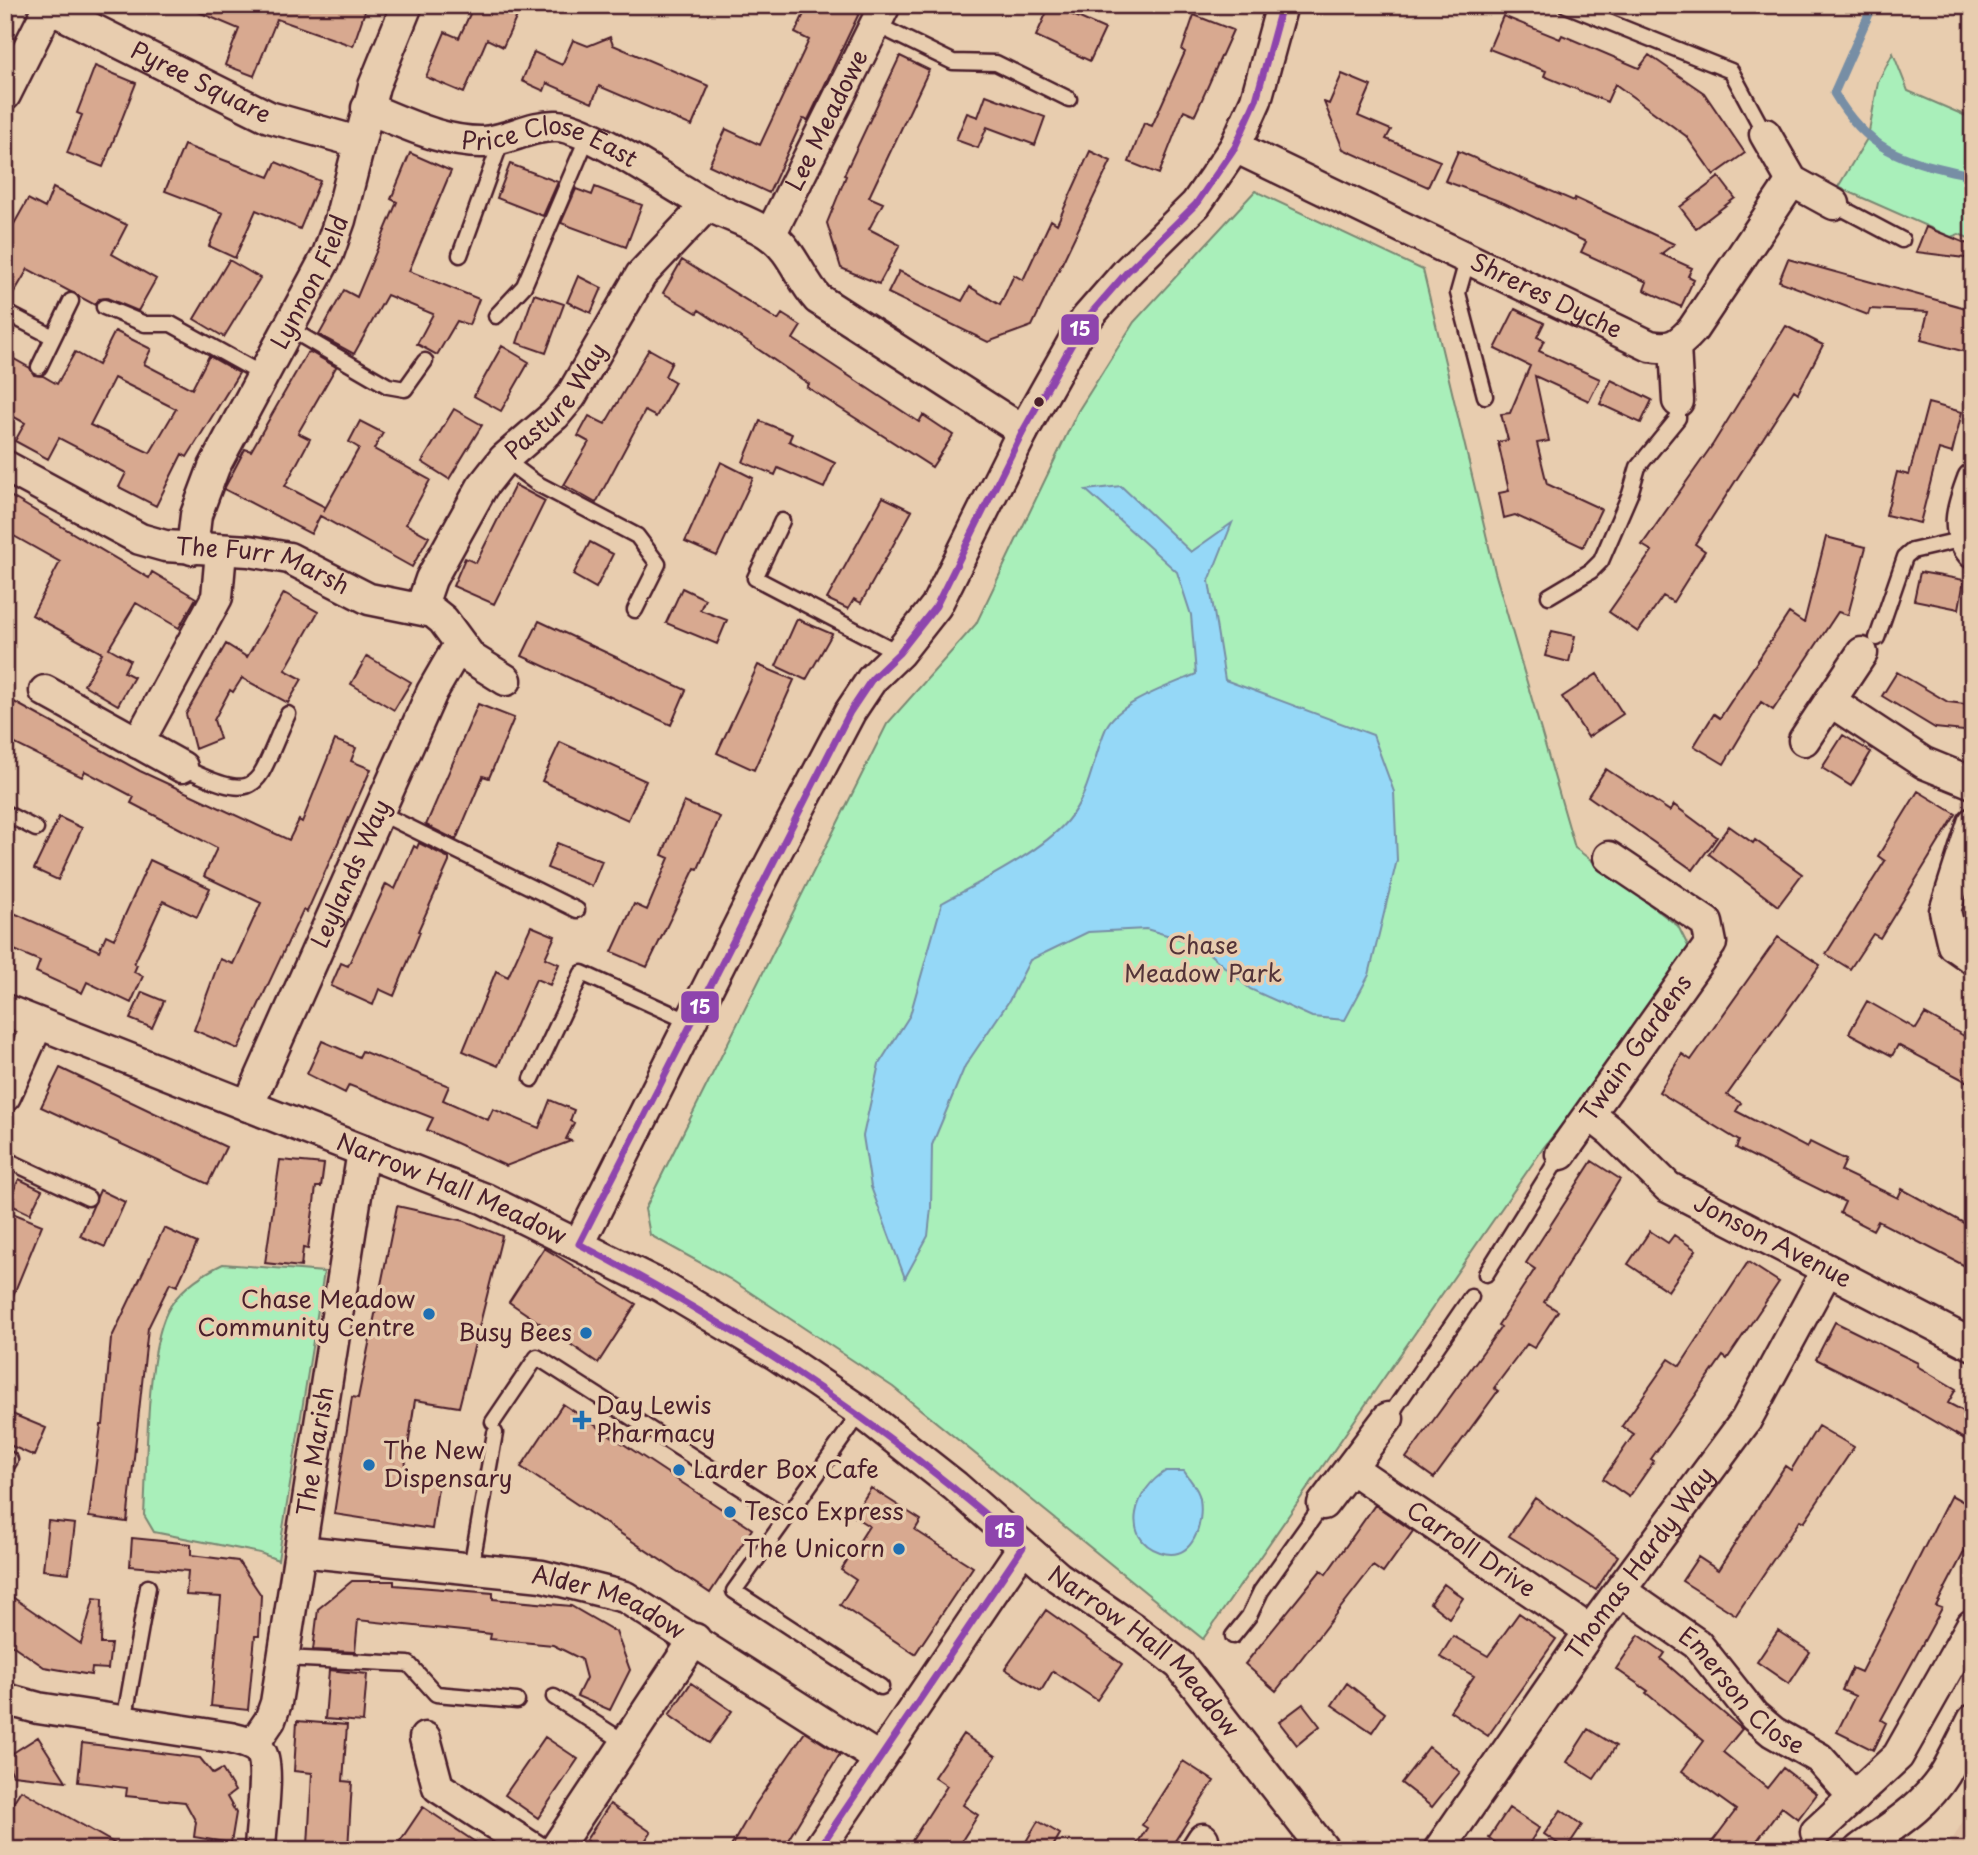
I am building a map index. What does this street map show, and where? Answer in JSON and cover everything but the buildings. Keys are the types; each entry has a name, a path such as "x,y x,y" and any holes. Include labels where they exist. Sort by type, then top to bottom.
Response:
{"street":[{"name":"Lynnon Field","path":"138,743 217,597 196,515 204,488 328,254 340,220 367,108 407,5"},
{"path":"579,1244 839,731 872,679 899,653 946,589 1023,431 1086,319 1126,272 1196,204 1235,147 1256,100 1282,5"},
{"path":"5,95 48,6"},
{"name":"Pyree Square","path":"48,6 269,117 358,142"},
{"name":"Lee Meadowe","path":"770,235 880,15"},
{"name":"Price Close East","path":"367,108 441,137 485,142 523,131 556,126 588,136 707,205 770,235 784,248 804,284 818,299 1023,431"},
{"path":"1765,134 1793,181 1834,204"},
{"name":"Shreres Dyche","path":"1235,147 1467,261 1650,346 1675,346"},
{"path":"1678,401 1675,346 1693,330 1793,181"},
{"name":"Pasture Way","path":"421,608 431,579 472,503 504,459 555,415 571,396 641,275 707,205"},
{"name":"The Furr Marsh","path":"5,466 139,539 206,550 249,551 289,558 369,599 421,608 443,620 471,658 506,680"},
{"path":"1968,546 1961,514 1973,479"},
{"name":"Leylands Way","path":"248,1106 432,692 459,645"},
{"path":"1804,740 1869,645"},
{"path":"45,691 182,767"},
{"path":"1830,701 1924,763 1973,783"},
{"path":"1973,823 1945,911 1953,945 1973,959"},
{"name":"Twain Gardens","path":"1561,1154 1711,943 1711,932 1707,923 1609,857"},
{"name":"Narrow Hall Meadow","path":"5,1010 37,1025 485,1199 579,1244 711,1314 861,1412 955,1486 1077,1592 1135,1630 1180,1665 1324,1850"},
{"path":"5,1096 37,1025"},
{"name":"Jonson Avenue","path":"1590,1115 1612,1132 1668,1187 1973,1345"},
{"name":"The Marish","path":"253,1745 270,1720 283,1658 363,1151"},
{"name":"Thomas Hardy Way","path":"1439,1850 1590,1631 1746,1420 1826,1270"},
{"path":"1323,1504 1388,1418"},
{"name":"Carroll Drive","path":"1351,1468 1590,1631"},
{"path":"818,1850 1023,1547"},
{"name":"Alder Meadow","path":"300,1551 542,1576 601,1589 642,1606 878,1758"},
{"name":"Emerson Close","path":"1621,1591 1697,1644 1754,1716 1773,1732 1819,1758 1854,1797"},
{"path":"1816,1832 1898,1756 1972,1625"},
{"path":"555,1850 695,1639"},
{"path":"7,1704 230,1738 253,1745 260,1751 266,1766 260,1850"},
{"path":"1858,1850 1884,1841 1928,1796 1944,1775 1973,1720"},
{"path":"425,1738 438,1787 536,1850"}],"lane":[{"path":"1566,5 1731,71 1765,134"},
{"path":"880,15 953,62 996,63 1069,99"},
{"path":"496,316 524,286 588,136"},
{"path":"460,255 502,139"},
{"path":"1834,204 1902,240"},
{"path":"1467,261 1458,293 1485,396"},
{"path":"39,367 71,301"},
{"path":"104,307 145,324 171,324 263,375"},
{"path":"5,313 53,337"},
{"path":"288,328 388,386 405,389 425,361"},
{"path":"1549,596 1591,571 1601,561 1630,494 1638,467 1678,418 1678,401"},
{"path":"504,459 536,483 637,536 658,564 635,610"},
{"path":"782,521 755,578 899,653"},
{"path":"1869,645 1905,557 1912,551 1968,546"},
{"path":"182,767 221,786 242,790 256,782 288,714"},
{"path":"378,812 577,910"},
{"path":"5,818 7,814 36,829"},
{"path":"532,1079 582,973 690,1022"},
{"path":"1486,1274 1561,1154"},
{"path":"5,1159 88,1198"},
{"path":"1388,1418 1471,1297"},
{"path":"471,1568 494,1428 537,1357 787,1517"},
{"path":"861,1412 734,1591 881,1687"},
{"path":"1233,1636 1249,1616 1261,1591 1323,1504"},
{"path":"124,1722 148,1587"},
{"path":"283,1658 409,1664 436,1694 517,1701"},
{"path":"554,1697 626,1743"}],"shaded area":[{"path":"1973,1803 1973,1850 1946,1850 1950,1844"}],"green space":[{"path":"1893,53 1908,91 1973,119 1973,240 1959,234 1951,237 1838,187 1868,137 1878,82"},
{"name":"Chase Meadow Park","path":"1255,191 1423,270 1495,572 1575,848 1678,926 1691,952 1611,1063 1544,1147 1203,1639 893,1387 730,1279 650,1235 645,1209 887,724 976,624 1078,411 1134,322"},
{"path":"223,1264 324,1272 278,1560 260,1553 154,1532 144,1515 151,1382 160,1331 167,1312 177,1297 199,1278"}],"water":[{"path":"1121,486 1191,552 1232,523 1209,581 1225,680 1373,735 1394,792 1397,860 1369,975 1345,1020 1312,1017 1250,989 1198,944 1146,929 1088,932 1030,960 1009,1001 965,1066 932,1145 928,1236 905,1278 871,1187 863,1136 879,1064 910,1015 942,903 1008,866 1056,833 1081,799 1101,740 1112,719 1146,696 1196,674 1191,615 1177,572 1086,490"},
{"path":"1166,1471 1184,1471 1198,1492 1201,1509 1194,1539 1181,1552 1171,1554 1147,1545 1139,1536 1136,1525 1136,1513 1146,1489"}],"waterway":[{"path":"1873,5 1834,93 1848,114 1877,143 1910,159 1973,176"}],"transit line":[{"name":"15","path":"818,1850 1023,1547 919,1460 810,1382 697,1310 579,1244 850,712 872,679 899,653 936,606 1023,431 1086,319 1127,272 1196,204 1235,147 1256,100 1282,5"}],"place":[{"name":"Chase Meadow Community Centre","path":"429,1314"},
{"name":"Busy Bees","path":"586,1333"},
{"name":"Day Lewis Pharmacy","path":"582,1420"},
{"name":"The New Dispensary","path":"369,1465"},
{"name":"Larder Box Cafe","path":"679,1470"},
{"name":"Tesco Express","path":"730,1512"},
{"name":"The Unicorn","path":"899,1549"}]}
